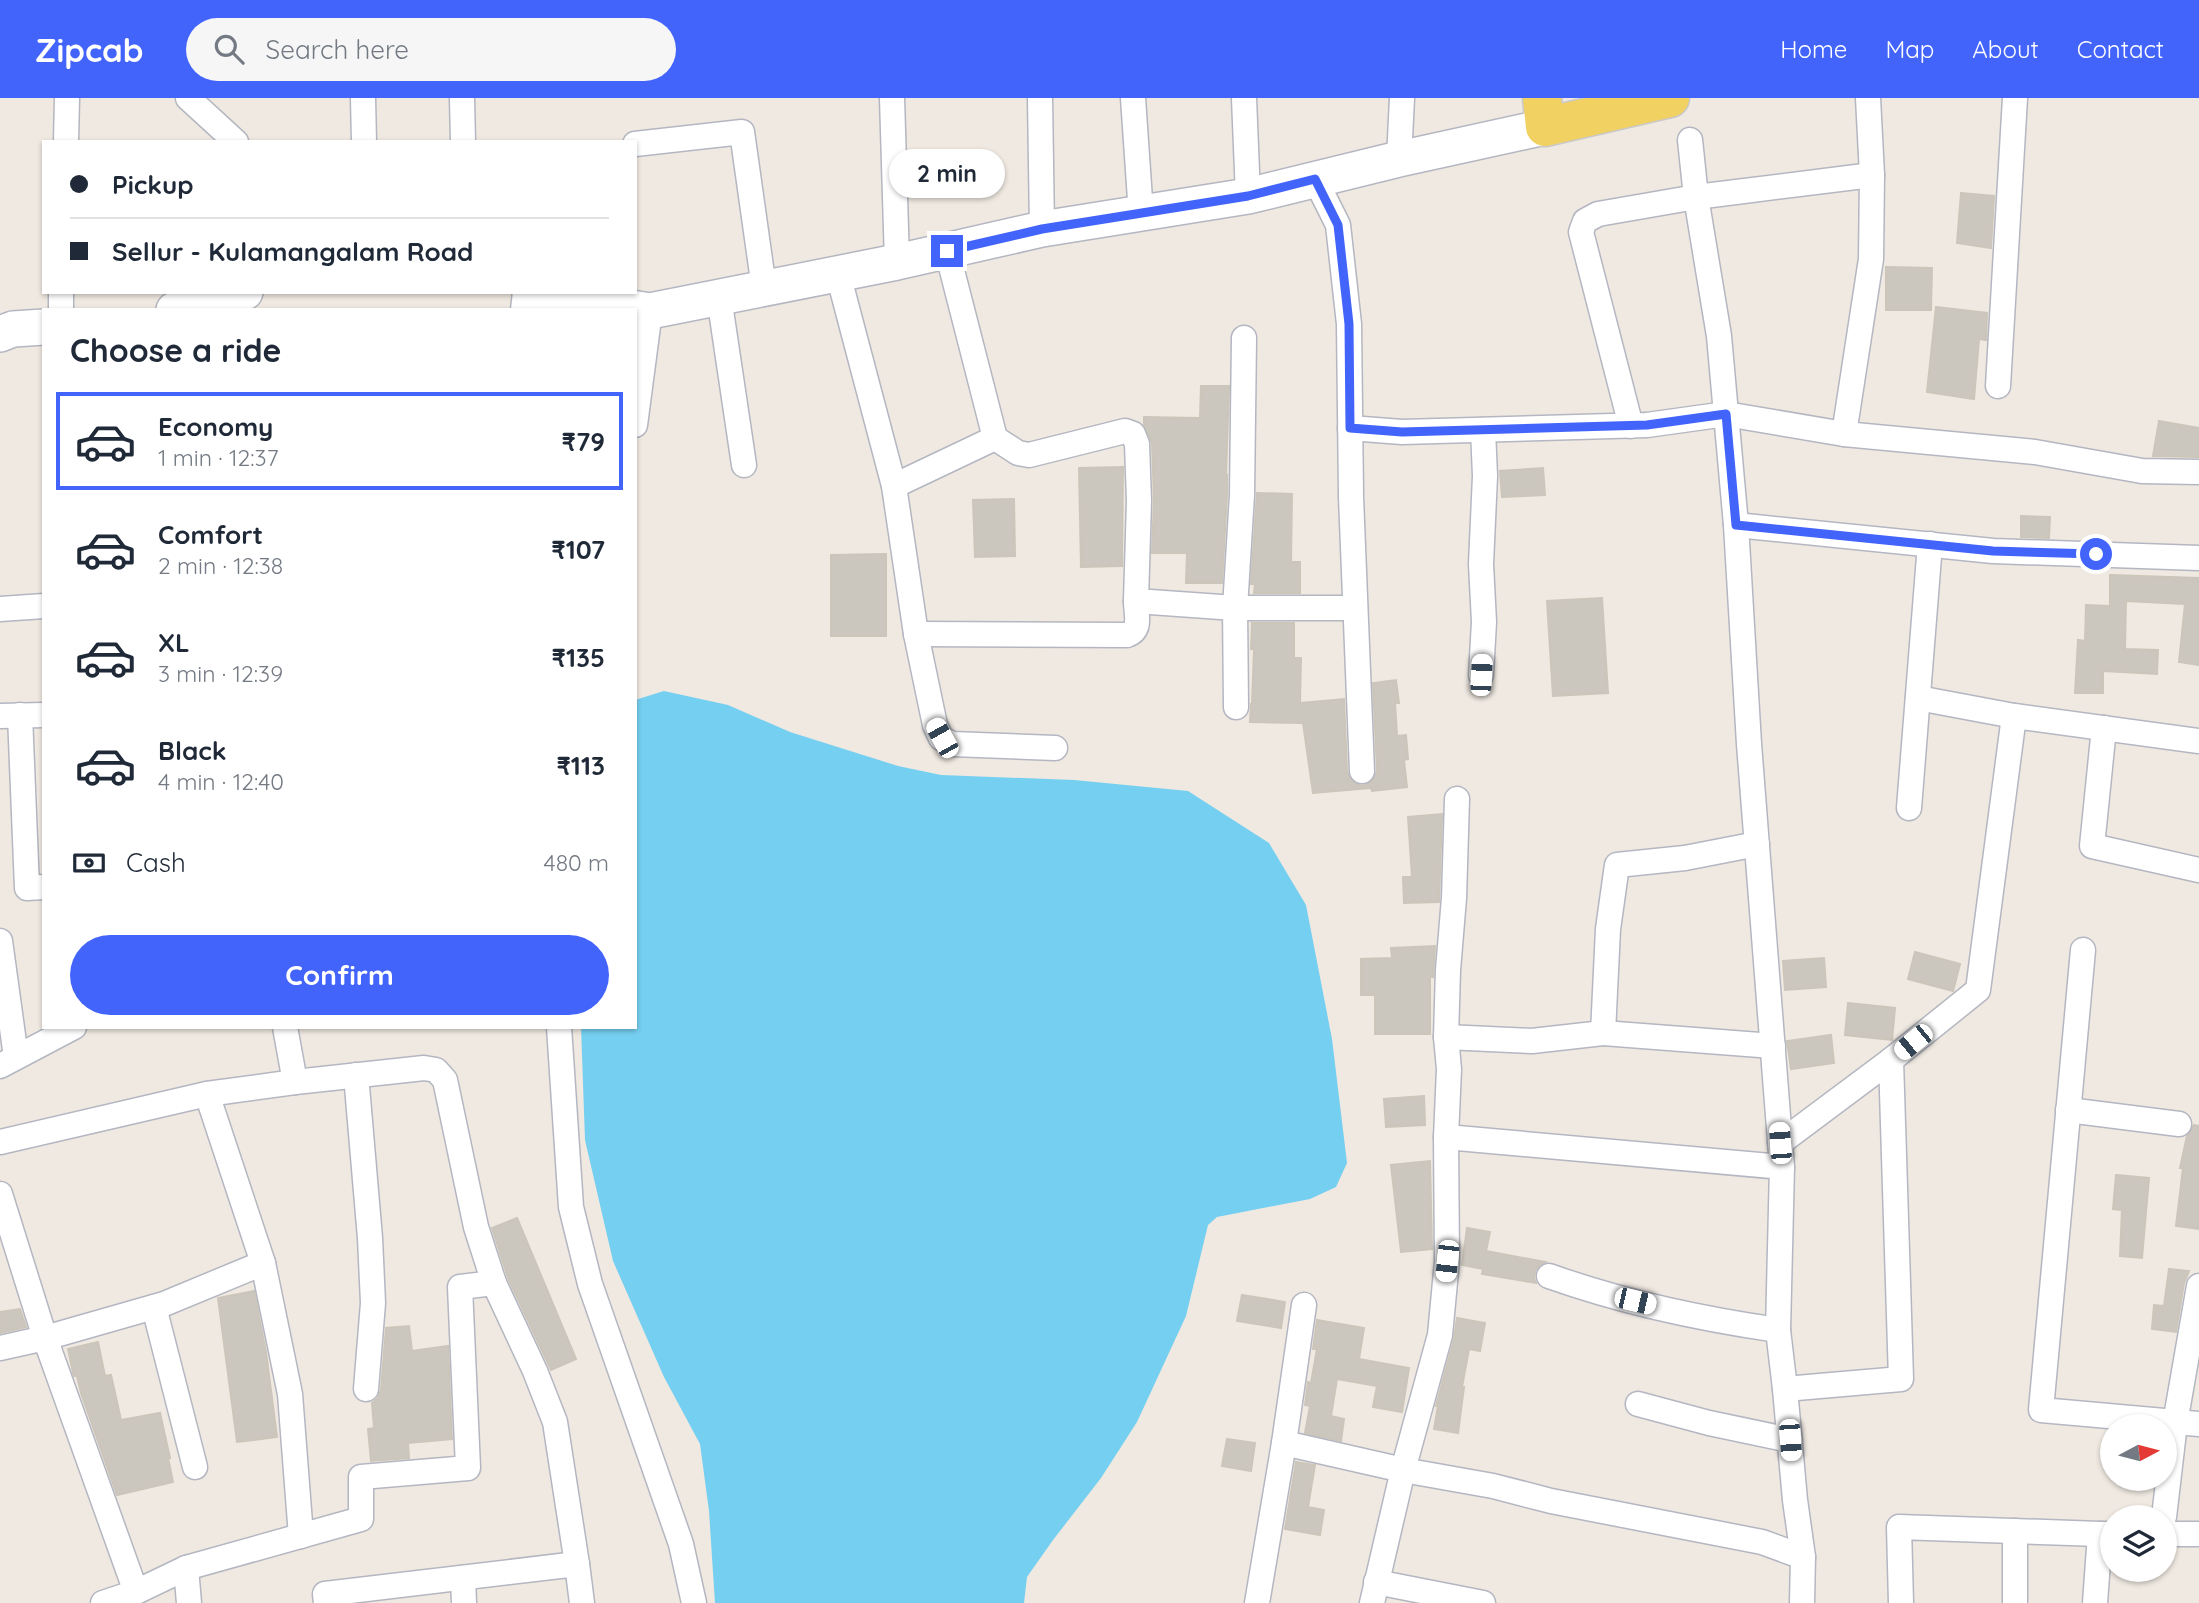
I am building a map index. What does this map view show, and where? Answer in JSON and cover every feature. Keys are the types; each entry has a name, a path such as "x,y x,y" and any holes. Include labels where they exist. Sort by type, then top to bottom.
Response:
{"main road":[{"path":"637,309 649,311 838,274 1042,229 1248,196 1399,159 1543,113 1670,98"},
{"path":"182,308 237,294"},
{"path":"546,294 631,308"},
{"path":"0,334 13,329 42,327"}],"street":[{"path":"66,140 67,98"},
{"path":"188,98 234,140"},
{"path":"363,98 364,140"},
{"path":"462,98 463,140"},
{"path":"892,98 897,262"},
{"path":"1040,98 1042,229"},
{"path":"1133,98 1141,214"},
{"path":"1244,98 1248,196"},
{"path":"1399,159 1402,98"},
{"path":"1844,434 1871,259 1872,175 1868,98"},
{"path":"1998,386 2015,98"},
{"path":"637,144 741,132 764,288"},
{"path":"1690,140 1696,197 1719,336 1736,525 1781,1155 1778,1330 1803,1557 1802,1603"},
{"path":"1631,426 1581,232 1585,221 1598,214 1696,197 1872,175"},
{"path":"1315,179 1338,225 1349,324 1355,608 1362,771"},
{"path":"947,251 1005,445"},
{"path":"838,274 894,486 916,634 935,725 942,738 952,744 1055,748"},
{"path":"719,297 744,466"},
{"path":"637,409 649,311"},
{"path":"1236,707 1235,608 1242,495 1244,338"},
{"path":"1350,428 1402,432 1631,426 1726,414 1844,434 2035,452 2142,471 2199,472"},
{"path":"1481,675 1484,622 1481,564 1485,476 1483,430"},
{"path":"894,486 1005,445 1029,455 1125,431 1133,434 1137,444 1137,628 1134,632 1127,635 916,634"},
{"path":"1736,525 1993,551 2199,558"},
{"path":"1909,808 1930,544"},
{"path":"1136,601 1235,608 1355,608"},
{"path":"0,609 42,606"},
{"path":"1918,698 2014,716 2199,741"},
{"path":"21,716 27,888 42,887"},
{"path":"1446,1138 1781,1155 1891,1060 1978,990 2014,716"},
{"path":"2104,728 2092,846 2199,870"},
{"path":"1457,799 1446,1037 1449,1069 1446,1138 1447,1261 1440,1335 1374,1593 1483,1603"},
{"path":"1603,1032 1608,929 1617,865 1685,858 1757,844"},
{"path":"0,941 8,1062 70,1029"},
{"path":"2083,950 2041,1410 2187,1424"},
{"path":"285,1029 295,1082"},
{"path":"559,1029 571,1207 590,1284 681,1544 694,1603"},
{"path":"1446,1037 1532,1041 1603,1032 1773,1046"},
{"path":"1785,1389 1901,1379 1891,1060"},
{"path":"0,1142 207,1094 356,1075 424,1068 436,1070 445,1080 476,1227 494,1283 535,1371 555,1422 582,1603"},
{"path":"356,1075 373,1303 366,1389"},
{"path":"207,1094 263,1263 290,1394 301,1536"},
{"path":"2068,1110 2179,1124"},
{"path":"0,1194 46,1338 136,1592"},
{"path":"0,1348 46,1338 154,1307 263,1263"},
{"path":"1549,1276 1593,1292 1741,1325 1778,1330"},
{"path":"103,1603 136,1592 186,1568 361,1519 361,1477 468,1468 460,1287 494,1283"},
{"path":"2167,1505 2187,1424 2198,1293"},
{"path":"1257,1603 1304,1305"},
{"path":"154,1307 195,1468"},
{"path":"1638,1404 1709,1423 1790,1440"},
{"path":"1284,1443 1404,1470 1493,1486 1551,1501 1762,1542 1803,1557"},
{"path":"1901,1603 1899,1527 2100,1534"},
{"path":"2015,1531 2015,1603"},
{"path":"2177,1534 2199,1534"},
{"path":"326,1603 325,1594 577,1564"},
{"path":"186,1568 189,1603"},
{"path":"2095,1603 2100,1572"},
{"path":"463,1578 464,1603"}],"water":[{"path":"664,691 728,705 790,732 898,766 941,775 1074,780 1188,791 1269,843 1306,905 1332,1039 1347,1163 1336,1187 1310,1199 1217,1217 1208,1225 1186,1316 1137,1422 1101,1478 1027,1577 1024,1603 715,1603 709,1511 700,1444 664,1377 613,1261 585,1140 581,1029 637,1029 637,699"}],"building":[{"path":"1961,193 1994,196 1991,248 1957,243"},
{"path":"1886,267 1932,268 1931,310 1886,310"},
{"path":"1936,307 1987,313 1986,340 1979,339 1974,399 1927,392"},
{"path":"1201,386 1229,386 1222,583 1186,583 1187,553 1152,553 1152,443 1144,417 1200,418"},
{"path":"2159,421 2199,428 2199,457 2153,456"},
{"path":"1123,467 1122,566 1081,567 1079,468"},
{"path":"1543,468 1545,495 1502,497 1500,471"},
{"path":"1257,493 1292,494 1291,562 1300,562 1300,593 1254,593 1255,584 1251,584"},
{"path":"1014,499 1015,556 975,557 973,500"},
{"path":"2021,516 2050,517 2049,538 2021,537"},
{"path":"886,554 886,636 831,636 831,555"},
{"path":"2110,575 2199,578 2199,665 2179,662 2185,604 2126,601 2125,649 2158,650 2157,674 2103,671 2103,693 2075,693 2078,640 2085,641 2086,605 2110,606"},
{"path":"1602,598 1608,693 1553,696 1547,601"},
{"path":"1252,623 1294,623 1294,658 1301,658 1300,703 1344,699 1347,772 1356,784 1363,786 1370,783 1377,771 1373,683 1396,680 1399,703 1395,703 1397,736 1406,735 1408,759 1404,760 1407,787 1313,793 1303,723 1250,722 1254,649 1251,649"},
{"path":"1442,814 1439,902 1404,903 1403,877 1412,877 1408,817"},
{"path":"1435,946 1433,977 1430,977 1430,1034 1375,1034 1375,995 1361,995 1361,959 1392,958 1391,948"},
{"path":"1915,952 1960,964 1953,991 1908,979"},
{"path":"1824,958 1826,987 1785,990 1783,961"},
{"path":"1848,1003 1895,1008 1892,1040 1845,1035"},
{"path":"1831,1035 1834,1063 1791,1069 1787,1041"},
{"path":"1424,1096 1425,1125 1386,1127 1384,1099"},
{"path":"2194,1125 2199,1126 2199,1229 2176,1226 2183,1168 2180,1168 2187,1136"},
{"path":"1430,1161 1432,1249 1401,1252 1391,1165"},
{"path":"2116,1175 2149,1178 2142,1258 2120,1256 2122,1210 2113,1209"},
{"path":"517,1218 576,1359 551,1370 508,1278 492,1228"},
{"path":"1467,1228 1490,1232 1486,1251 1545,1262 1535,1271 1536,1283 1482,1274 1483,1269 1462,1265"},
{"path":"2169,1269 2189,1271 2184,1283 2176,1332 2152,1329 2154,1305 2164,1306"},
{"path":"254,1291 266,1352 277,1437 237,1442 218,1298"},
{"path":"1242,1295 1285,1302 1281,1328 1237,1321"},
{"path":"20,1309 26,1327 0,1333 0,1312"},
{"path":"1457,1318 1485,1323 1480,1351 1469,1349 1458,1433 1434,1429 1436,1406"},
{"path":"1317,1320 1364,1328 1359,1359 1409,1368 1402,1412 1373,1407 1377,1386 1337,1379 1331,1416 1344,1419 1341,1441 1305,1433 1310,1406 1305,1405 1308,1382 1311,1383 1317,1349 1313,1349"},
{"path":"409,1326 412,1351 448,1346 452,1439 408,1443 409,1458 371,1461 368,1429 374,1428 372,1403 381,1390 386,1328"},
{"path":"98,1342 105,1376 111,1375 121,1420 160,1413 173,1482 117,1495 77,1376 74,1376 68,1349"},
{"path":"1227,1439 1255,1443 1251,1471 1222,1466"},
{"path":"1296,1462 1315,1465 1308,1507 1324,1510 1320,1535 1285,1529"}],"route":[{"path":"947,251 1042,229 1248,196 1315,179 1338,225 1349,324 1350,428 1402,432 1647,425 1726,414 1736,525 1993,551 2096,554"}]}
